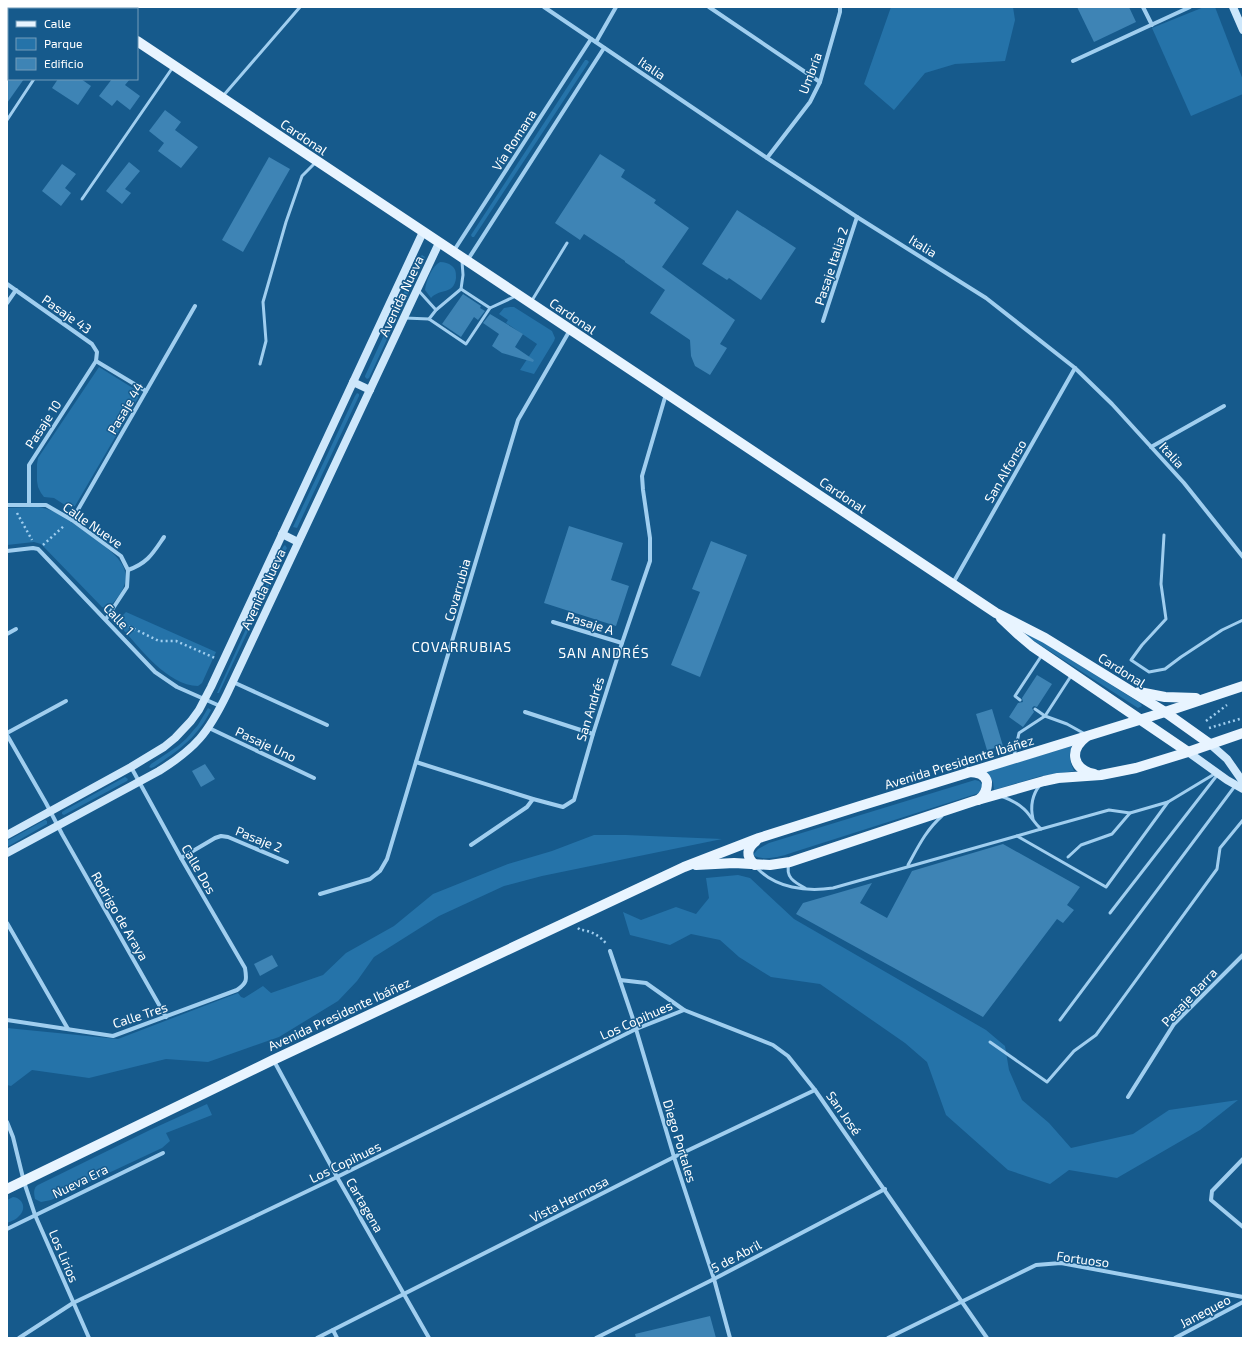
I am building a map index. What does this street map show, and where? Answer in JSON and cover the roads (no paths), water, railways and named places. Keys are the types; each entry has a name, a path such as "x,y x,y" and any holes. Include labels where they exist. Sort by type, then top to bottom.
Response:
{"main road":[{"name":"Cardonal","path":"138,42 952,584 996,612 1045,638 1128,688 1210,744"},
{"name":"Cardonal","path":"996,612 1019,635 1043,653 1188,752"},
{"name":"Avenida Presidente Ibáñez","path":"7,1190 273,1060 684,867 759,838 968,772 1140,720 1243,686"},
{"path":"1128,688 1144,694 1169,697 1200,698 1214,696"},
{"name":"Avenida Presidente Ibáñez","path":"684,867 727,863 770,865 790,862 974,801 1044,781 1058,778 1101,775 1149,765 1243,733"},
{"path":"1088,736 1078,744 1075,754 1076,758 1079,766 1084,770 1093,774 1101,775"},
{"path":"968,772 983,775 987,782 986,792 983,796 974,801"},
{"path":"755,865 749,858 748,850 759,838"}],"street":[{"name":"Italia","path":"544,7 857,217 986,298 1075,368 1112,404 1184,483 1243,557"},
{"path":"596,42 616,7"},
{"path":"709,7 820,82"},
{"name":"Umbría","path":"768,158 810,102 820,82 840,12 840,7"},
{"path":"1143,7 1152,25"},
{"path":"1073,61 1190,7"},
{"path":"1234,7 1243,30"},
{"name":"Vía Romana","path":"453,252 591,39"},
{"name":"Vía Romana","path":"464,260 604,48"},
{"name":"Pasaje Italia 2","path":"823,321 857,217"},
{"name":"Avenida Nueva","path":"7,835 164,748 192,721 205,699 423,232"},
{"name":"Avenida Nueva","path":"7,853 139,782 180,758 196,744 209,728 233,682 439,243"},
{"name":"Pasaje 43","path":"7,284 92,344 97,352 96,361"},
{"path":"7,303 16,290"},
{"name":"Pasaje 44","path":"72,520 195,306"},
{"name":"Covarrubia","path":"320,894 370,879 380,871 387,859 518,420 570,330"},
{"path":"96,361 146,391"},
{"name":"Pasaje 10","path":"29,504 29,465 96,361"},
{"name":"San Alfonso","path":"952,584 1075,368"},
{"path":"353,382 370,390"},
{"name":"San Andrés","path":"416,762 563,807 574,800 593,734 650,561 650,538 642,476 666,394"},
{"path":"1151,447 1224,406"},
{"name":"Calle Nueve","path":"7,505 46,505 72,520 115,551 124,561 128,570"},
{"path":"282,534 298,542"},
{"path":"107,618 127,587 128,570 140,566 164,537"},
{"name":"Calle 1","path":"7,551 37,548 107,618 155,672 174,685 221,707"},
{"name":"Pasaje A","path":"552,622 622,643"},
{"path":"7,634 16,629"},
{"path":"233,682 327,725"},
{"path":"7,734 66,701"},
{"path":"525,712 593,734"},
{"name":"Pasaje Uno","path":"209,728 314,778"},
{"name":"Rodrigo de Araya","path":"7,734 166,1017"},
{"path":"1210,744 1227,760 1241,785"},
{"path":"1188,752 1217,773 1241,785"},
{"name":"Calle Dos","path":"131,767 180,858 246,968 247,980"},
{"path":"471,845 527,807 533,799"},
{"name":"Pasaje 2","path":"180,858 221,836 228,837 287,862"},
{"path":"7,923 68,1029"},
{"name":"Diego Portales","path":"610,951 636,1029 674,1158 714,1279 730,1338"},
{"name":"Pasaje Barra","path":"1128,1097 1174,1024 1243,955"},
{"name":"Calle Tres","path":"7,1020 113,1036 237,990 243,986 247,980"},
{"name":"San José","path":"620,980 646,984 684,1010 773,1045 788,1056 815,1090 885,1189 987,1338"},
{"name":"Los Copihues","path":"19,1338 73,1303 337,1177 636,1029 684,1010"},
{"name":"Cartagena","path":"273,1060 337,1177 429,1338"},
{"name":"Vista Hermosa","path":"317,1338 674,1158 815,1090"},
{"name":"Los Lirios","path":"7,1122 13,1137 24,1182 35,1214 89,1338"},
{"name":"Nueva Era","path":"7,1229 163,1152"},
{"path":"1243,1159 1212,1191 1211,1200 1243,1227"},
{"name":"5 de Abril","path":"596,1338 714,1279 885,1189"},
{"name":"Fortuoso","path":"888,1338 1036,1265 1061,1263 1243,1297"},
{"name":"Janequeo","path":"1176,1338 1243,1302"},
{"path":"333,1330 337,1338"}],"lane":[{"path":"222,98 300,7"},
{"path":"82,199 174,66"},
{"path":"7,120 33,80"},
{"path":"260,364 266,341 264,302 286,222 302,176 317,162"},
{"path":"530,303 568,243"},
{"path":"429,319 436,310 461,289 464,260"},
{"path":"417,288 436,310"},
{"path":"461,289 490,308"},
{"path":"403,318 429,319 466,344 490,308 518,295"},
{"path":"1164,535 1161,584 1166,619 1142,645 1131,660 1149,672 1165,669 1181,656 1222,630 1243,620"},
{"path":"1020,700 1015,696 1043,653"},
{"path":"1014,758 1019,733 1045,716 1073,673"},
{"path":"1035,710 1045,716 1067,724 1088,736"},
{"path":"755,865 764,875 786,886 821,890 833,888 908,865 1109,810 1130,813 1168,802 1217,773"},
{"path":"1110,913 1217,773"},
{"path":"1035,824 1031,812 1032,798 1039,786 1044,781"},
{"path":"1060,1020 1241,785"},
{"path":"995,795 1018,804 1041,829"},
{"path":"1017,836 1106,887 1168,802"},
{"path":"908,865 921,841 931,827 950,809"},
{"path":"1068,857 1081,845 1112,834 1130,813"},
{"path":"990,1042 1047,1082 1074,1052 1096,1035 1217,869 1220,848 1243,820"},
{"path":"790,862 788,866 789,876 794,882 806,889"}],"district":[{"name":"COVARRUBIAS","path":"462,646"},
{"name":"SAN ANDRÉS","path":"604,652"}]}
